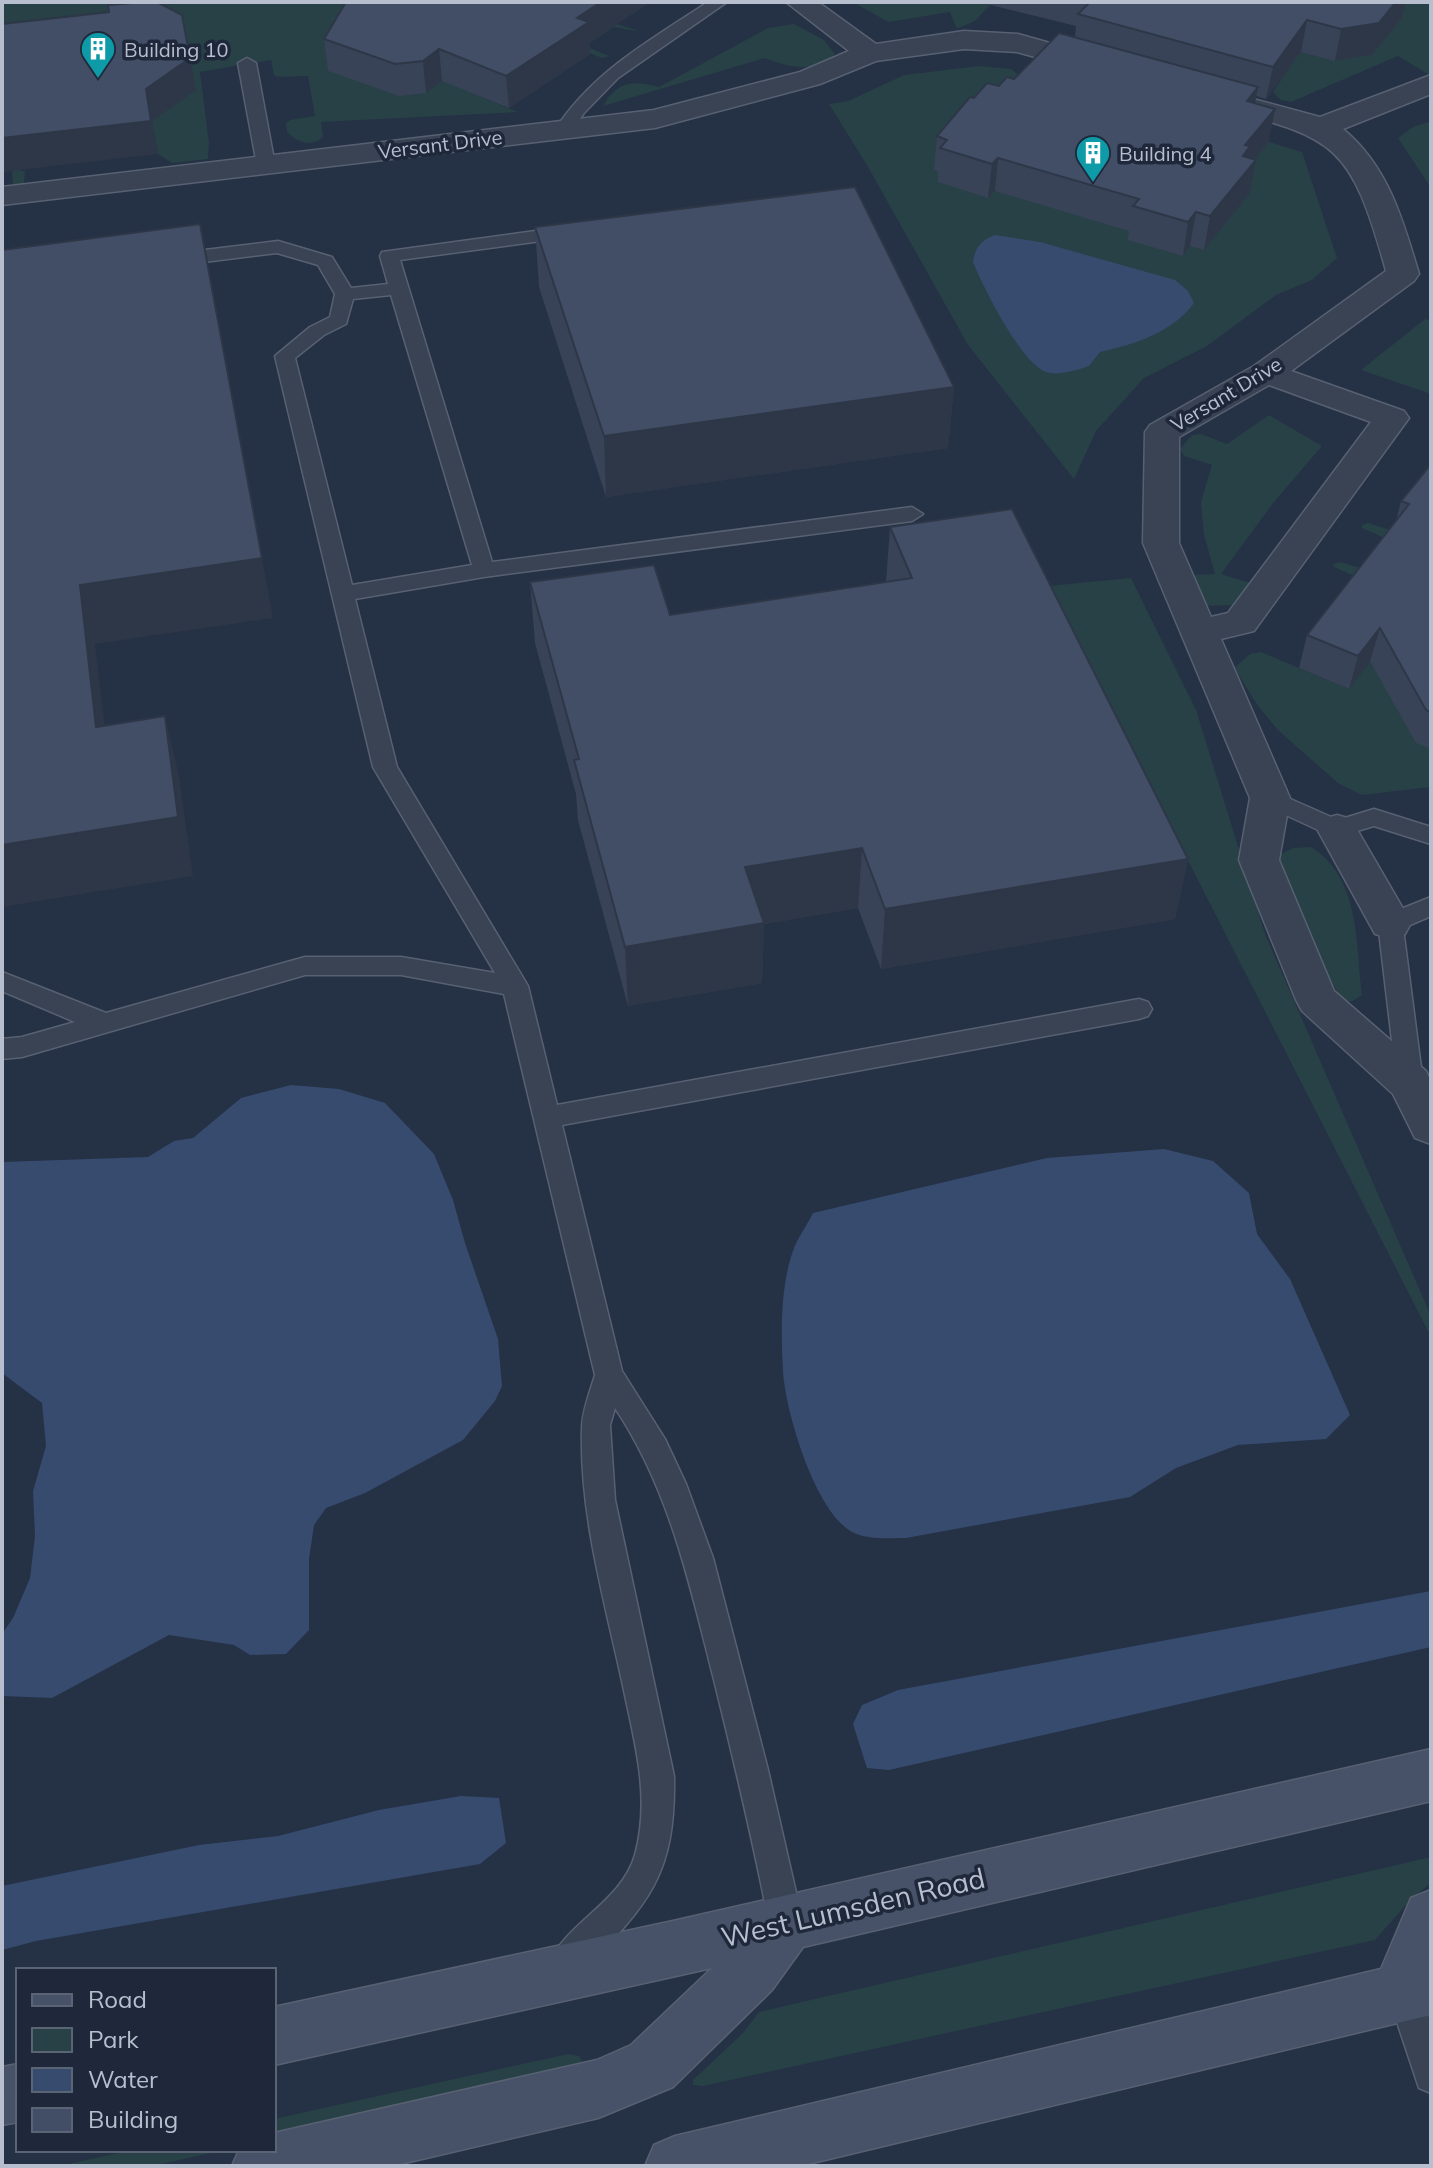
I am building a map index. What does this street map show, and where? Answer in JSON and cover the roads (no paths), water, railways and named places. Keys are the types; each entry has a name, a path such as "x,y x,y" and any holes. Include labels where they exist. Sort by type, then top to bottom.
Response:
{"main road":[{"name":"West Lumsden Road","path":"276,2036 556,1975 1431,1775"},
{"path":"682,2165 1418,1989 1412,1961 1431,1918"},
{"path":"262,2166 598,2089 652,2066 752,1970 786,1923"}],"street":[{"path":"800,2 870,53"},
{"name":"Versant Drive","path":"2,196 655,119 810,78 870,53 964,40 1018,43 1136,76"},
{"path":"1319,128 1431,84"},
{"name":"Versant Drive","path":"1180,88 1319,128 1341,141 1378,191 1417,276 1266,373 1162,432 1161,543 1270,798"},
{"path":"1200,632 1241,622 1392,418 1266,373"},
{"path":"1270,798 1259,860 1317,1000 1410,1083 1431,1126"},
{"path":"1337,829 1390,923"}],"lane":[{"path":"564,130 574,109 607,78 719,2"},
{"path":"247,63 266,165"},
{"path":"484,570 389,256 592,230"},
{"path":"155,263 278,247 325,261 345,294 339,320 317,331 285,356 385,767 515,986 609,1375 636,1413 673,1483 699,1559 767,1827 786,1923"},
{"path":"345,294 399,288"},
{"path":"342,594 484,570 912,514"},
{"path":"1270,798 1337,829 1374,817 1431,836"},
{"path":"1410,1083 1390,923 1431,906"},
{"path":"2,1049 22,1047 305,966 401,966 515,986"},
{"path":"2,981 101,1022"},
{"path":"547,1117 1139,1009"},
{"path":"556,1975 632,1895 652,1853 659,1814 658,1776 600,1500 596,1425 609,1375"},
{"path":"1418,1989 1431,2076"}],"water":[{"path":"995,235 1040,242 1175,280 1188,291 1194,303 1164,330 1100,352 1089,366 1062,373 1046,372 1025,355 1015,340 973,262 980,245"},
{"path":"291,1085 339,1089 385,1103 434,1154 453,1200 498,1339 502,1386 495,1401 463,1440 365,1493 326,1508 314,1525 309,1559 309,1630 286,1654 250,1655 234,1645 169,1635 52,1698 2,1696 2,1634 13,1618 30,1578 35,1536 33,1491 46,1446 42,1403 2,1373 2,1162 148,1157 174,1141 193,1138 241,1098"},
{"path":"1164,1149 1213,1161 1249,1193 1257,1234 1290,1279 1350,1415 1326,1439 1238,1445 1176,1468 1130,1497 906,1538 878,1538 852,1532 826,1504 815,1483 796,1435 785,1390 782,1327 786,1280 795,1246 813,1213 1047,1158"},
{"path":"1431,1591 1431,1647 889,1770 867,1768 853,1724 862,1705 898,1690"},
{"path":"461,1796 499,1798 506,1843 480,1864 36,1941 2,1950 2,1886 199,1845 278,1836 379,1810"}],"place":[{"name":"Building 10","path":"98,80"},
{"name":"Building 4","path":"1093,184"}]}
